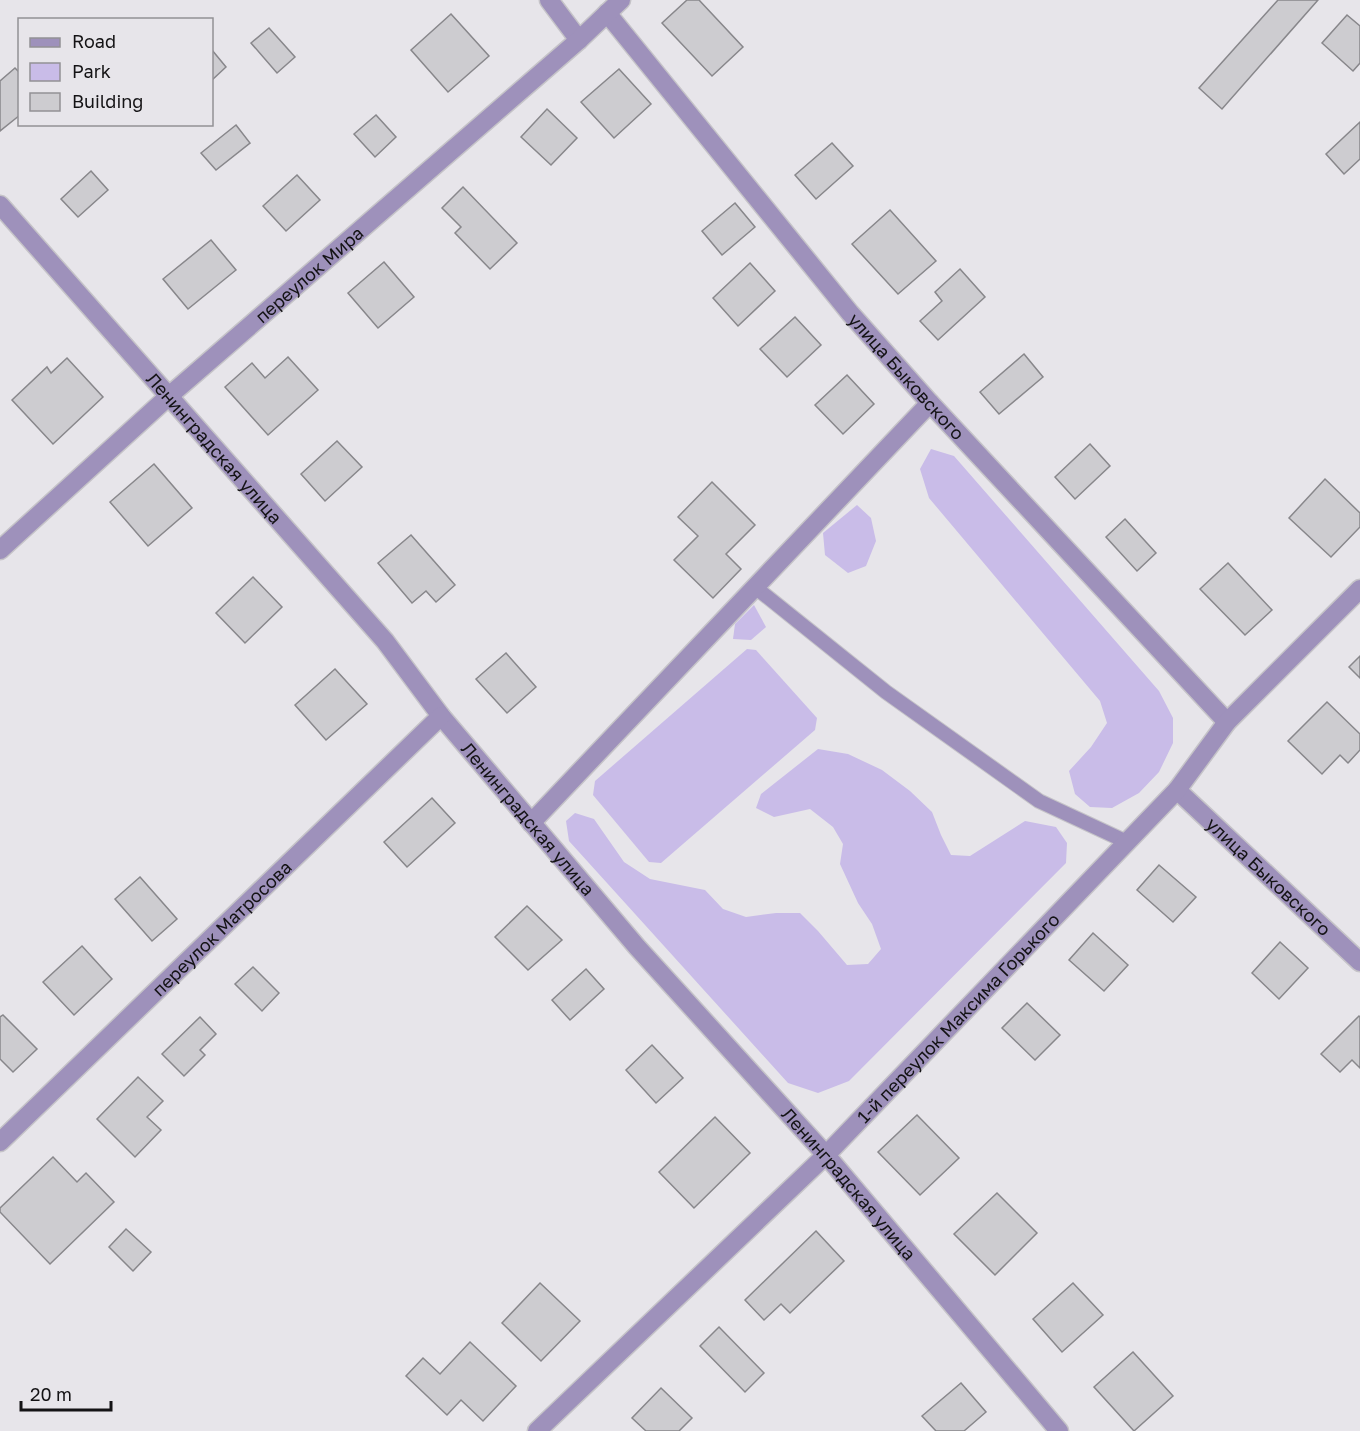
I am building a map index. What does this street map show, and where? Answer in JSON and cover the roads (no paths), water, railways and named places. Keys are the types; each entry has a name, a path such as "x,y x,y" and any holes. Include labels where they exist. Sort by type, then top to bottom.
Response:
{"street":[{"path":"549,0 579,40"},
{"name":"переулок Мира","path":"0,550 169,396 579,40 621,0"},
{"name":"улица Быковского","path":"607,13 850,313 930,403 1227,722"},
{"name":"Ленинградская улица","path":"0,205 385,641 441,716 531,823 637,947 826,1155 1059,1431"},
{"path":"531,823 930,403"},
{"name":"1-й переулок Максима Горького","path":"537,1431 826,1155 1177,790 1227,722 1360,589"},
{"name":"переулок Матросова","path":"0,1142 441,716"},
{"name":"улица Быковского","path":"1177,790 1360,962"}],"lane":[{"path":"755,587 886,692 1039,801 1127,842"}]}
